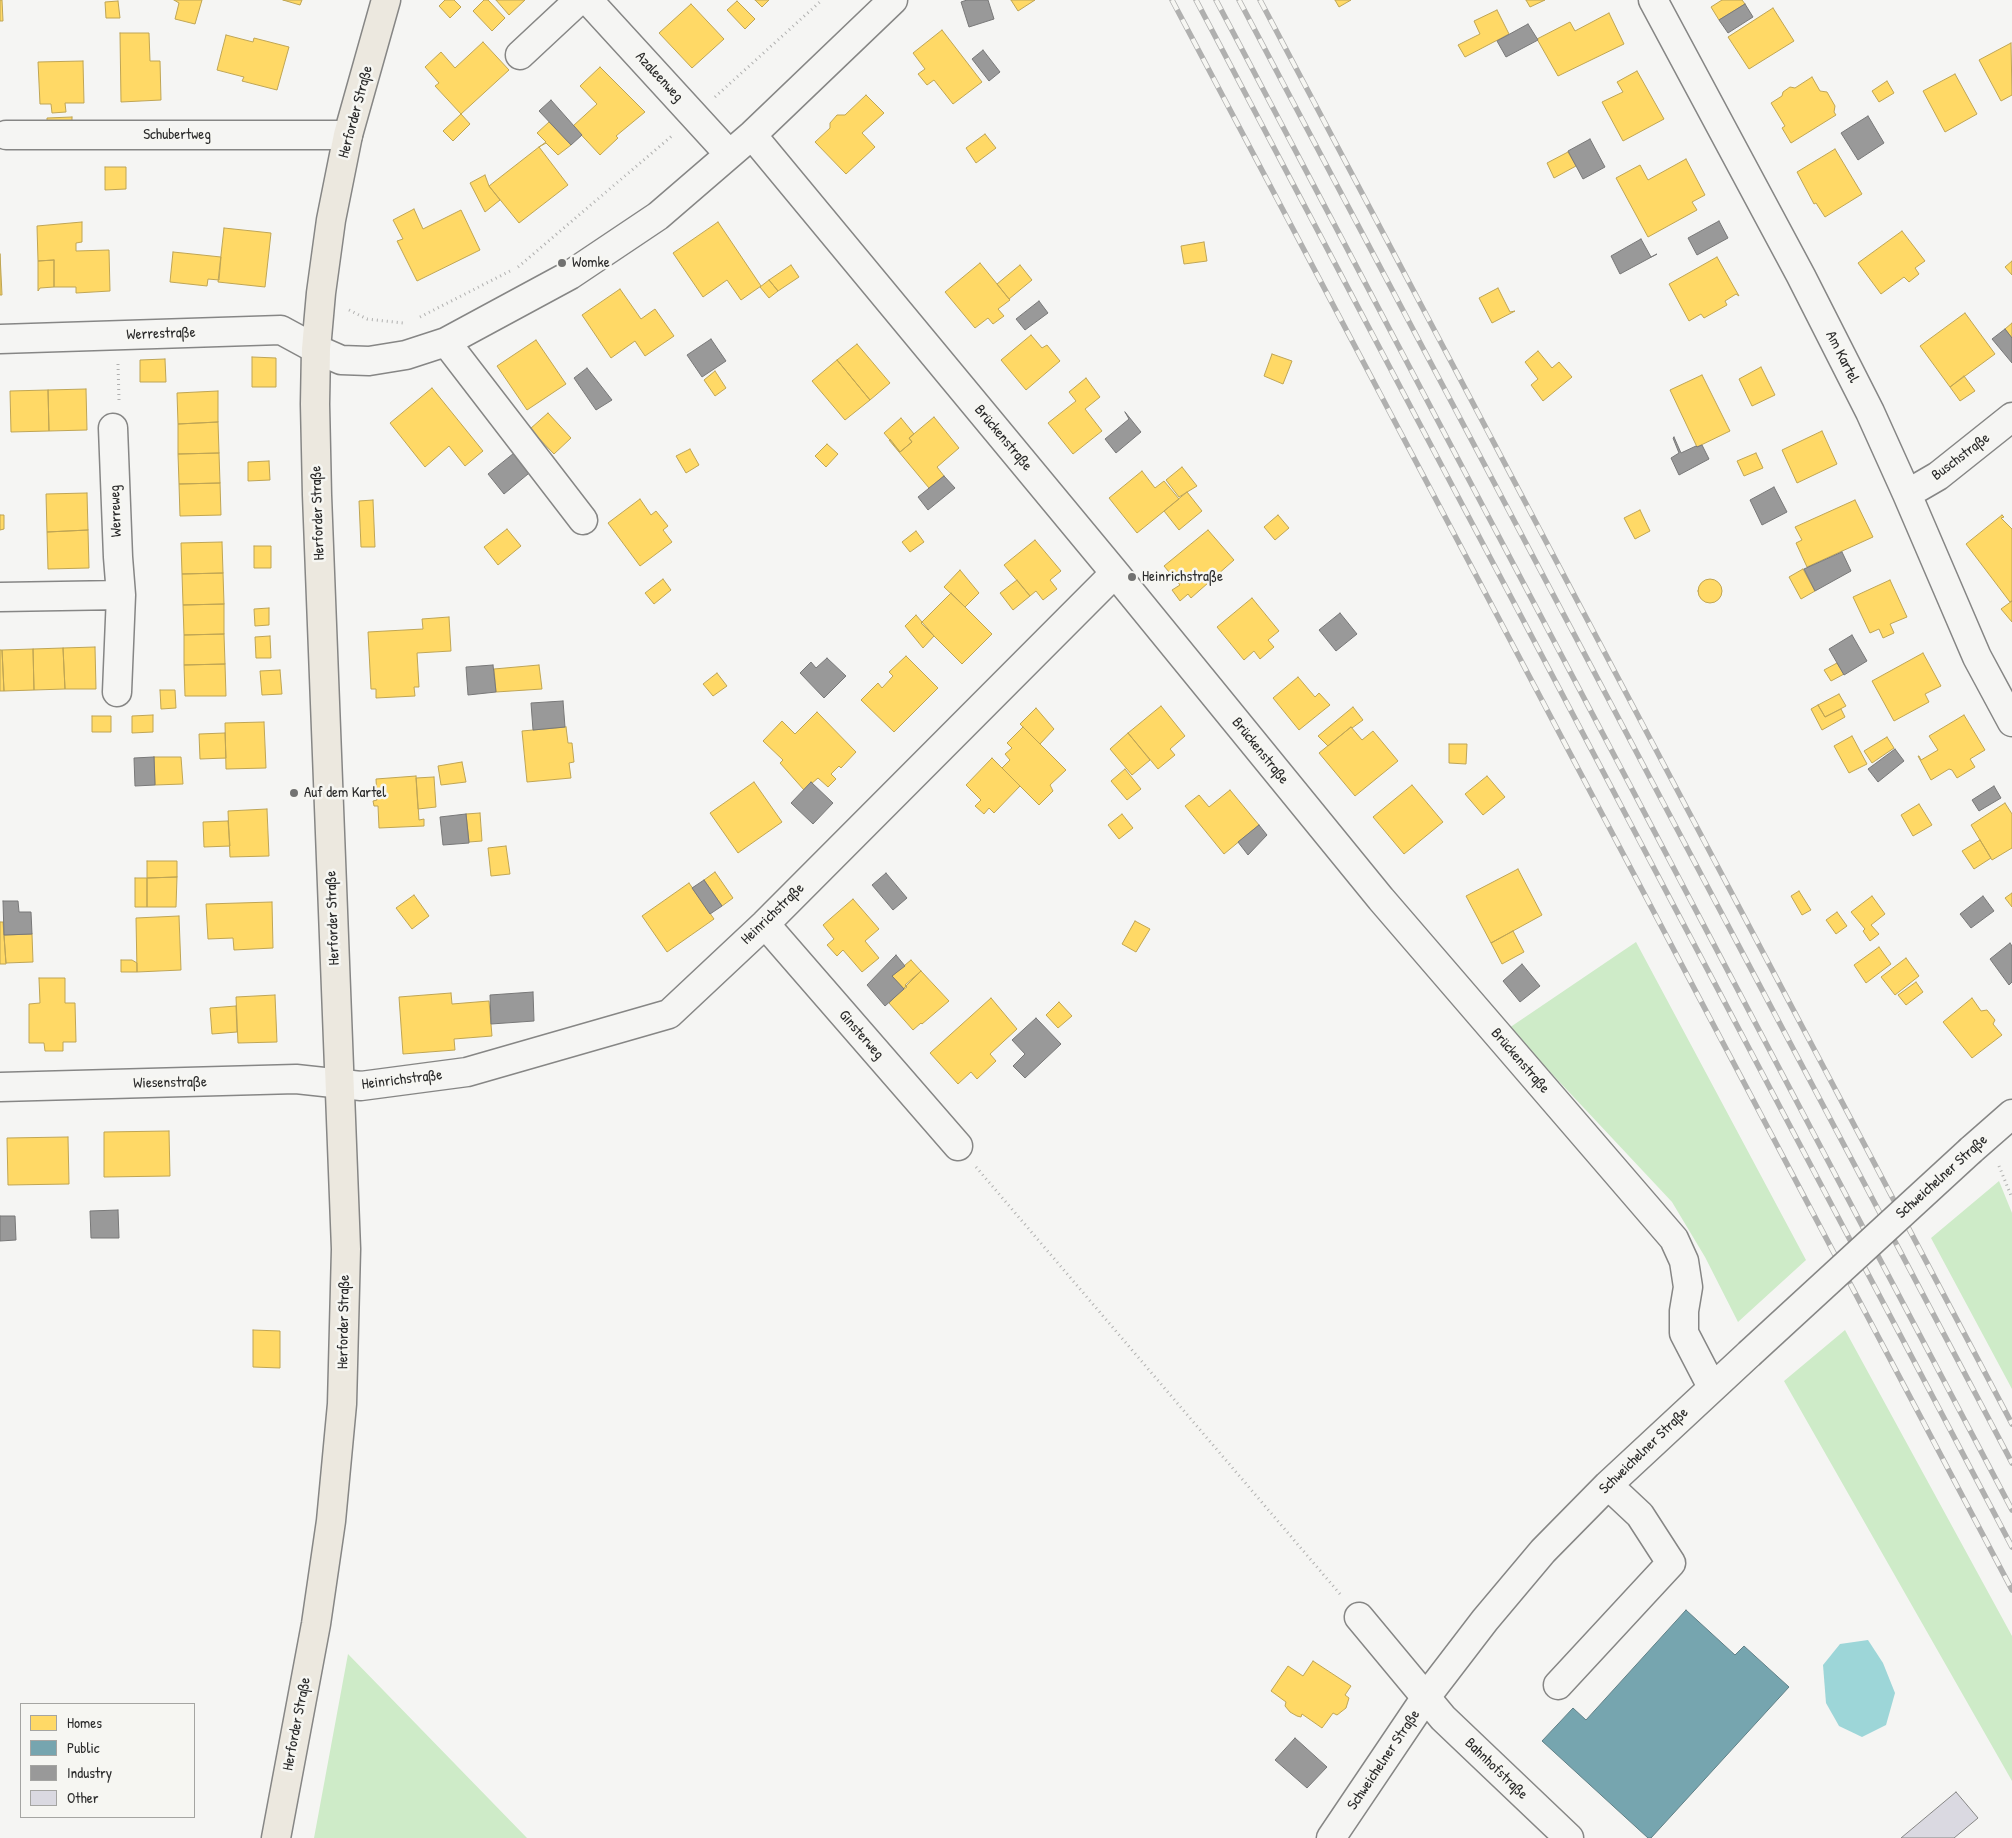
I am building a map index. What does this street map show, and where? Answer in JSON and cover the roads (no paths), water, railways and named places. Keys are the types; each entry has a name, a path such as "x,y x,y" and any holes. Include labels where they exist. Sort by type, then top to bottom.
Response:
{"main road":[{"name":"Herforder Straße","path":"276,1838 316,1624 331,1521 342,1404 346,1249 317,495 316,349 321,293 331,220 348,135 386,0"}],"street":[{"path":"520,55 579,0"},
{"name":"Azaleenweg","path":"588,0 729,154"},
{"path":"316,349 340,360 369,361 406,355 446,342 570,275 658,216 752,135 892,0"},
{"name":"Am Kartel","path":"1653,0 1801,276 1870,412 1908,494 1976,657 2012,722"},
{"name":"Schubertweg","path":"6,135 348,135"},
{"name":"Brückenstraße","path":"752,135 1115,573 1381,899 1674,1239 1684,1261 1688,1286 1684,1311 1684,1333 1712,1387"},
{"name":"Werrestraße","path":"0,339 281,330 316,349"},
{"path":"446,342 583,520"},
{"name":"Buschstraße","path":"1908,494 1938,476 2012,418"},
{"name":"Werreweg","path":"113,428 121,595 117,692"},
{"name":"Heinrichstraße","path":"340,1084 362,1086 467,1072 669,1014 765,924 1115,573"},
{"path":"0,597 121,595"},
{"name":"Ginsterweg","path":"765,924 958,1146"},
{"name":"Wiesenstraße","path":"0,1087 296,1079 340,1084"},
{"name":"Schweichelner Straße","path":"1331,1838 1426,1697 1484,1620 1543,1551 1608,1485 1712,1387 2012,1114"},
{"path":"1558,1685 1671,1563 1640,1515 1608,1485"},
{"name":"Bahnhofstraße","path":"1359,1617 1443,1718 1569,1838"}],"water":[{"path":"1868,1640 1883,1663 1895,1693 1886,1725 1862,1737 1839,1726 1826,1703 1823,1665 1840,1644"}],"railway":[{"path":"1172,0 2012,1590"},
{"path":"1196,0 2012,1547"},
{"path":"1216,0 2012,1510"},
{"path":"1239,0 2012,1463"},
{"path":"1260,0 2012,1424"}],"place":[{"name":"Womke","path":"562,263"},
{"name":"Heinrichstraße","path":"1132,577"},
{"name":"Auf dem Kartel","path":"294,793"}]}
